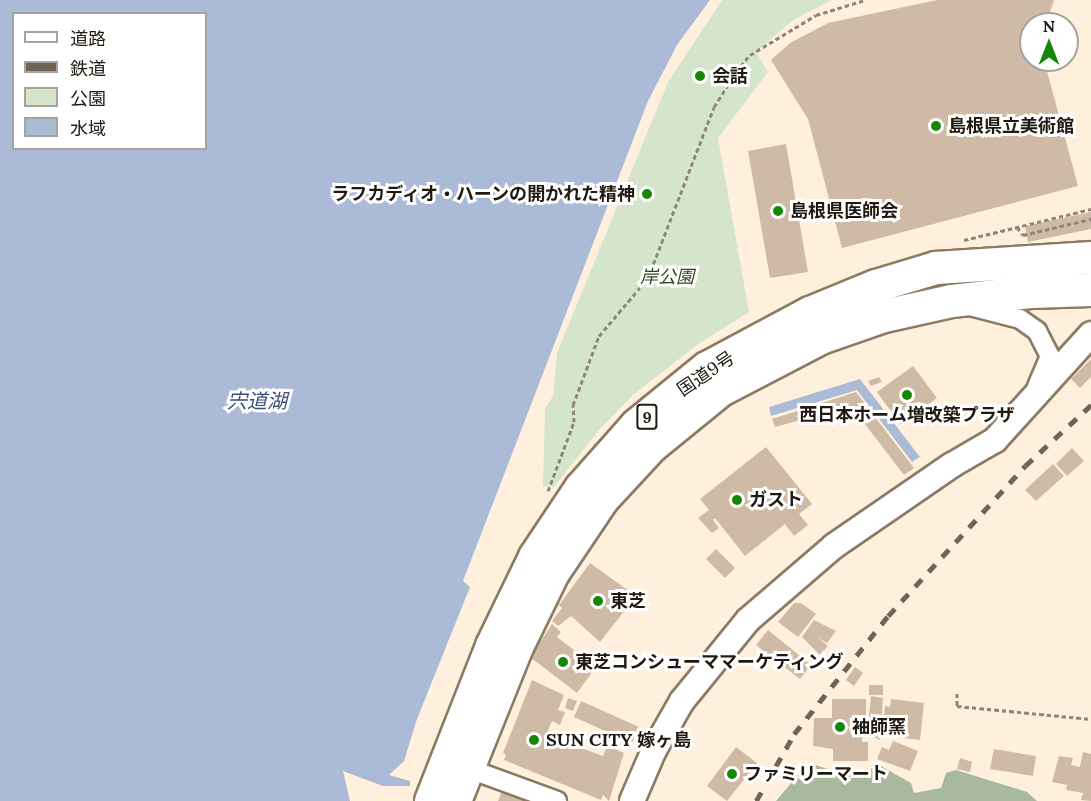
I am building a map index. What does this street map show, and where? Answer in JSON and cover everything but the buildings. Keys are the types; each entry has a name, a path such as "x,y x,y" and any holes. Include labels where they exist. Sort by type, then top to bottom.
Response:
{"highway":[{"name":"国道9号","path":"431,801 492,646 535,557 581,488 637,425 707,368 810,312 876,286 936,268 1091,256"},
{"name":"国道9号","path":"455,801 516,649 553,573 602,500 652,446 721,390 820,338 884,316 952,302 1032,292 1091,290"}],"street":[{"path":"952,302 1020,319 1037,331 1045,343 1050,356 1023,413"},
{"path":"632,801 654,750 682,701 748,620 834,546 952,465 995,440 1023,413 1091,334"},
{"path":"467,768 557,801"}],"path":[{"path":"544,502 574,422 573,405 599,336 648,278 714,108 736,72 750,55 816,15 865,0"},
{"path":"1017,227 1023,235 1091,219"},
{"path":"957,693 957,706 1091,719"}],"green space":[{"name":"岸公園","path":"722,0 832,0 793,20 756,52 768,72 718,138 749,312 701,342 634,394 599,430 554,487 543,486 545,408 553,396 557,353 668,82"},
{"path":"813,764 830,770 844,766 858,775 879,765 911,783 914,793 941,788 946,773 956,770 1027,792 1037,801 776,801 797,776"}],"water":[{"name":"宍道湖","path":"0,0 710,0 677,45 648,101 463,581 470,587 417,719 404,761 389,775 410,781 410,786 383,786 343,771 350,801 0,801"},
{"path":"860,379 920,457 912,462 857,390 771,416 769,407"}],"railway":[{"path":"756,801 794,734 888,616 1025,466 1091,405"}],"place":[{"name":"会話","path":"700,76"},
{"name":"島根県立美術館","path":"936,126"},
{"name":"ラフカディオ・ハーンの開かれた精神","path":"647,194"},
{"name":"島根県医師会","path":"778,211"},
{"name":"西日本ホーム増改築プラザ","path":"907,395"},
{"name":"ガスト","path":"737,500"},
{"name":"東芝","path":"598,601"},
{"name":"東芝コンシューママーケティング","path":"563,662"},
{"name":"袖師窯","path":"840,727"},
{"name":"SUN CITY 嫁ヶ島","path":"534,740"},
{"name":"ファミリーマート","path":"732,774"}]}
